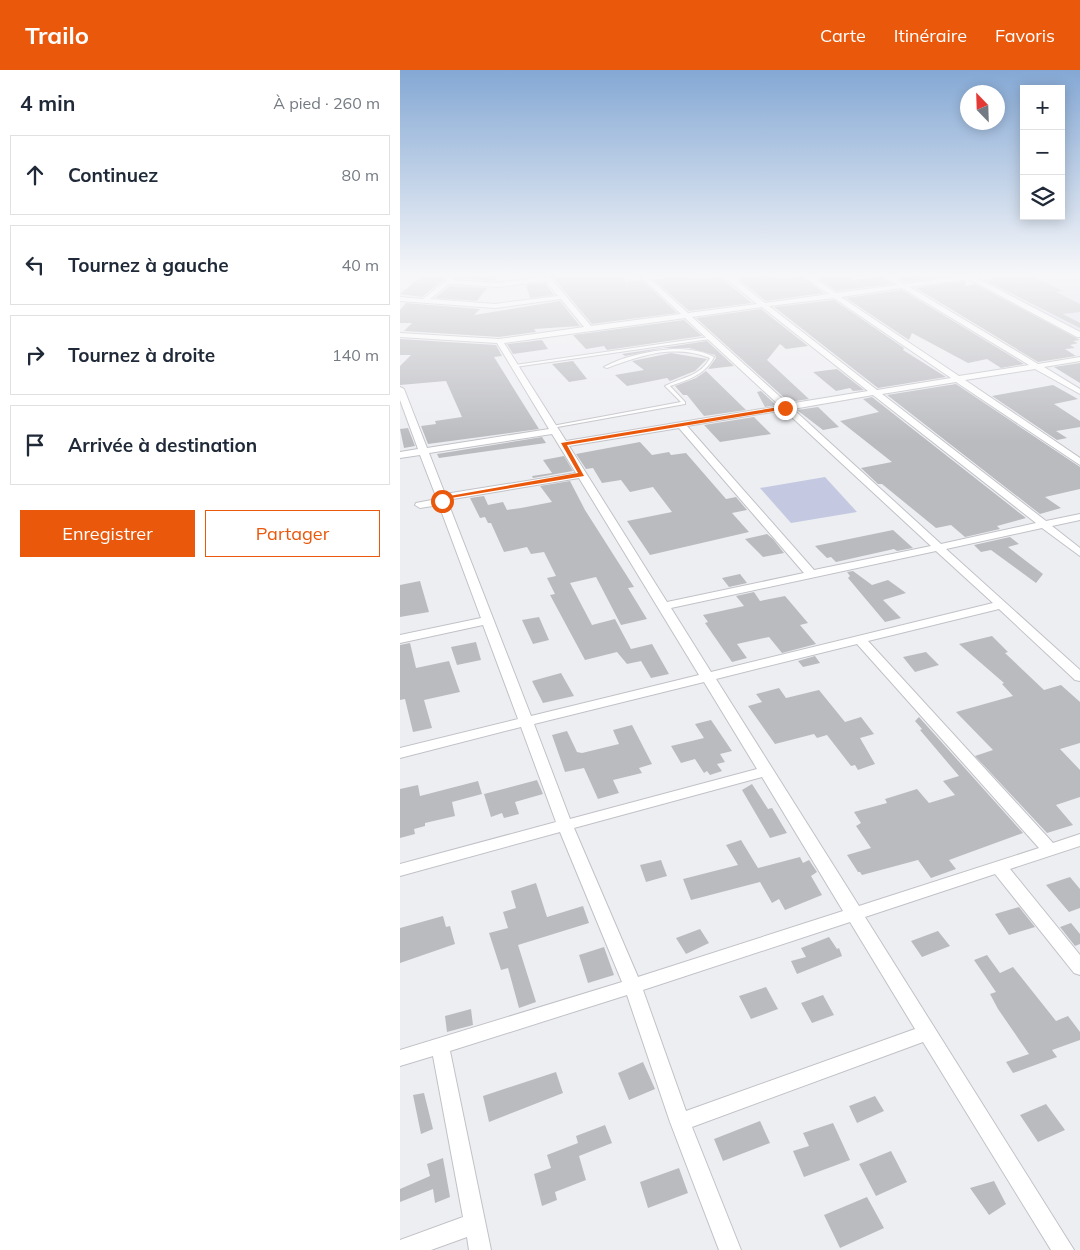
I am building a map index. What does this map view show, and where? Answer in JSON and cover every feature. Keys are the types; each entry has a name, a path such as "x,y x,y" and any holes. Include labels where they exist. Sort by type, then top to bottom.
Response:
{"street":[{"path":"400,335 499,341 567,331"},
{"path":"701,331 1080,677"},
{"path":"796,331 1080,553"},
{"path":"886,331 1080,462"},
{"path":"978,331 1080,392"},
{"path":"499,341 1063,1250"},
{"path":"563,444 1080,359"},
{"path":"400,389 406,420 425,452 528,722 565,825 634,986 680,1122 730,1250"},
{"path":"681,425 810,573"},
{"path":"400,455 553,429"},
{"path":"420,505 442,499 582,475"},
{"path":"663,606 1080,516"},
{"path":"400,753 999,604"},
{"path":"400,639 488,620"},
{"path":"859,638 1050,850"},
{"path":"400,870 766,771"},
{"path":"400,1058 634,986 1080,840"},
{"path":"999,867 1080,968"},
{"path":"680,1122 928,1032"},
{"path":"440,1045 480,1250"},
{"path":"401,1250 475,1223"}],"lane":[{"path":"515,366 709,338"},
{"path":"553,429 684,404 667,386 691,378 708,367 712,357 699,351 649,353 606,367"}],"shaded area":[{"path":"825,477 857,512 791,523 760,488"}],"building":[{"path":"405,331 536,332 499,337"},
{"path":"602,331 696,331 702,336 607,350 604,346 586,349 573,335"},
{"path":"710,331 789,331 808,346 786,349 780,344 767,360 809,399 789,402"},
{"path":"805,331 879,331 904,348 903,350 946,377 878,388"},
{"path":"896,331 970,331 1024,364 1001,368 987,359 968,363 912,333 909,340"},
{"path":"987,331 1063,331 1080,340 1073,341 1078,343 1070,345 1075,348 1065,349 1076,356 1038,362"},
{"path":"400,339 496,345 502,356 494,357 539,429 428,444 421,426 436,424 435,421 462,417 446,381 400,385 400,366 411,355 400,355"},
{"path":"542,340 548,349 513,354 507,344"},
{"path":"707,341 734,366 708,369 716,358 715,355 689,348 663,348 625,356 622,354"},
{"path":"671,353 707,359 695,371 670,381 667,378 627,386 615,375 644,370 632,361"},
{"path":"573,361 587,379 569,382 552,364"},
{"path":"1080,363 1080,383 1054,367"},
{"path":"837,369 864,390 853,391 850,388 836,391 813,372"},
{"path":"706,371 746,410 704,416 687,395 683,395 675,386 696,378"},
{"path":"956,384 1080,467 1080,489 1045,497 1061,508 1040,514 887,395"},
{"path":"1053,385 1078,399 1054,404 1080,421 1080,427 1056,431 1067,438 1057,440 992,396"},
{"path":"761,391 776,405 765,407 757,392"},
{"path":"872,397 1026,518 997,526 1000,529 965,537 951,525 936,528 882,484 878,484 861,468 892,462 840,421 879,412 863,399"},
{"path":"818,407 839,427 823,430 797,410"},
{"path":"754,417 771,434 720,442 704,425"},
{"path":"408,428 415,446 404,448 400,429"},
{"path":"542,437 546,443 439,458 437,454"},
{"path":"640,442 652,455 669,452 671,455 686,453 726,499 736,497 747,510 732,513 749,532 650,555 627,521 672,512 653,487 630,492 621,480 602,483 593,468 586,469 576,454"},
{"path":"564,456 573,471 533,478 532,476 552,473 543,460"},
{"path":"570,481 585,510 634,587 628,588 647,619 621,625 596,577 570,583 592,625 615,619 631,649 652,644 669,674 651,678 641,661 627,664 617,652 585,660 550,595 555,594 547,578 556,576 544,552 531,554 527,547 504,552 491,523 488,523 485,517 480,518 470,498 484,496 488,505 503,502 507,510 521,508 552,502 540,486"},
{"path":"893,530 913,548 897,551 894,549 836,562 831,557 827,558 815,546"},
{"path":"767,534 784,553 763,557 745,539"},
{"path":"1010,537 1019,544 1008,547 1043,574 1036,583 991,550 981,552 974,545"},
{"path":"853,571 872,585 888,580 906,593 883,600 901,618 885,622 848,578 850,576 847,572"},
{"path":"740,574 747,583 729,587 722,578"},
{"path":"420,581 429,612 400,617 400,585"},
{"path":"754,592 760,601 785,596 808,623 800,625 816,644 782,653 769,637 737,644 747,658 732,662 705,623 708,622 703,615 744,606 736,596"},
{"path":"539,617 549,640 533,644 522,620"},
{"path":"992,636 1008,652 1005,653 1044,690 1061,685 1080,702 1080,743 1060,749 1080,770 1080,797 1056,805 1073,825 1047,833 975,756 993,750 956,712 1013,696 1002,684 1004,683 959,644"},
{"path":"476,642 481,660 457,665 451,647"},
{"path":"410,643 416,668 449,661 460,692 424,700 432,728 413,732 405,699 400,700 400,645"},
{"path":"926,652 939,665 915,672 903,657"},
{"path":"815,656 820,663 803,667 798,661"},
{"path":"561,673 574,696 543,703 532,681"},
{"path":"779,688 786,698 819,690 845,722 861,717 874,734 860,738 875,764 858,770 855,765 851,766 827,735 817,738 814,734 775,744 748,706 762,702 756,694"},
{"path":"919,717 1023,833 949,860 956,869 931,878 918,860 862,875 847,855 871,848 856,826 861,823 854,812 887,803 885,799 917,789 929,803 955,795 943,781 959,776 920,730 922,729 915,721"},
{"path":"711,720 732,751 720,754 725,762 717,764 722,771 710,775 707,771 704,773 695,759 681,763 671,746 704,738 695,724"},
{"path":"632,725 652,764 639,768 642,773 613,780 619,793 598,799 584,768 565,772 552,735 567,731 577,752 582,753 619,744 613,730"},
{"path":"537,780 543,794 515,802 519,814 504,818 502,813 491,817 484,794"},
{"path":"478,781 482,794 452,802 455,816 425,823 425,826 414,829 415,834 400,838 400,789 418,785 420,796"},
{"path":"752,784 768,809 772,808 787,833 770,838 742,790"},
{"path":"741,840 758,868 800,857 803,863 809,860 817,872 811,876 822,895 785,910 779,899 772,903 760,882 691,900 683,879 738,865 726,845"},
{"path":"661,860 667,876 646,882 640,865"},
{"path":"1070,877 1080,889 1080,908 1069,912 1046,885"},
{"path":"536,883 547,917 583,906 589,923 518,945 536,1002 519,1008 508,968 501,970 489,933 508,928 503,912 516,908 511,891"},
{"path":"1019,907 1035,927 1009,935 995,914"},
{"path":"443,916 446,927 450,926 455,944 400,963 400,928"},
{"path":"1071,923 1080,934 1080,944 1075,946 1060,927"},
{"path":"700,929 709,943 686,954 676,938"},
{"path":"938,931 950,946 922,957 911,941"},
{"path":"829,937 837,949 839,948 842,956 797,974 791,961 806,957 801,948"},
{"path":"604,947 614,975 588,983 579,955"},
{"path":"987,955 1000,973 1013,967 1056,1021 1068,1016 1080,1032 1080,1040 1052,1050 1057,1057 1013,1073 1006,1062 1029,1054 998,1009 990,994 996,992 974,960"},
{"path":"766,987 778,1009 751,1019 739,996"},
{"path":"823,995 834,1015 812,1023 801,1003"},
{"path":"471,1009 473,1025 447,1032 445,1016"},
{"path":"643,1062 655,1089 629,1100 618,1073"},
{"path":"556,1072 563,1093 489,1122 483,1096"},
{"path":"424,1093 433,1129 421,1134 413,1095"},
{"path":"875,1096 884,1111 857,1123 849,1106"},
{"path":"1046,1104 1065,1130 1038,1142 1020,1115"},
{"path":"760,1121 770,1143 723,1161 714,1139"},
{"path":"833,1123 850,1160 804,1177 793,1151 809,1146 803,1133"},
{"path":"605,1125 612,1143 579,1156 586,1180 555,1192 557,1200 542,1206 534,1174 551,1168 547,1155 578,1143 576,1136"},
{"path":"891,1151 907,1182 876,1196 859,1164"},
{"path":"443,1158 450,1197 435,1203 433,1189 400,1202 400,1189 430,1176 427,1164"},
{"path":"679,1168 688,1193 648,1208 640,1182"},
{"path":"994,1181 1006,1204 989,1215 970,1188"},
{"path":"867,1197 884,1228 840,1248 824,1215"}],"route":[{"path":"442,501 441,498 582,475 563,444 785,408"}]}
